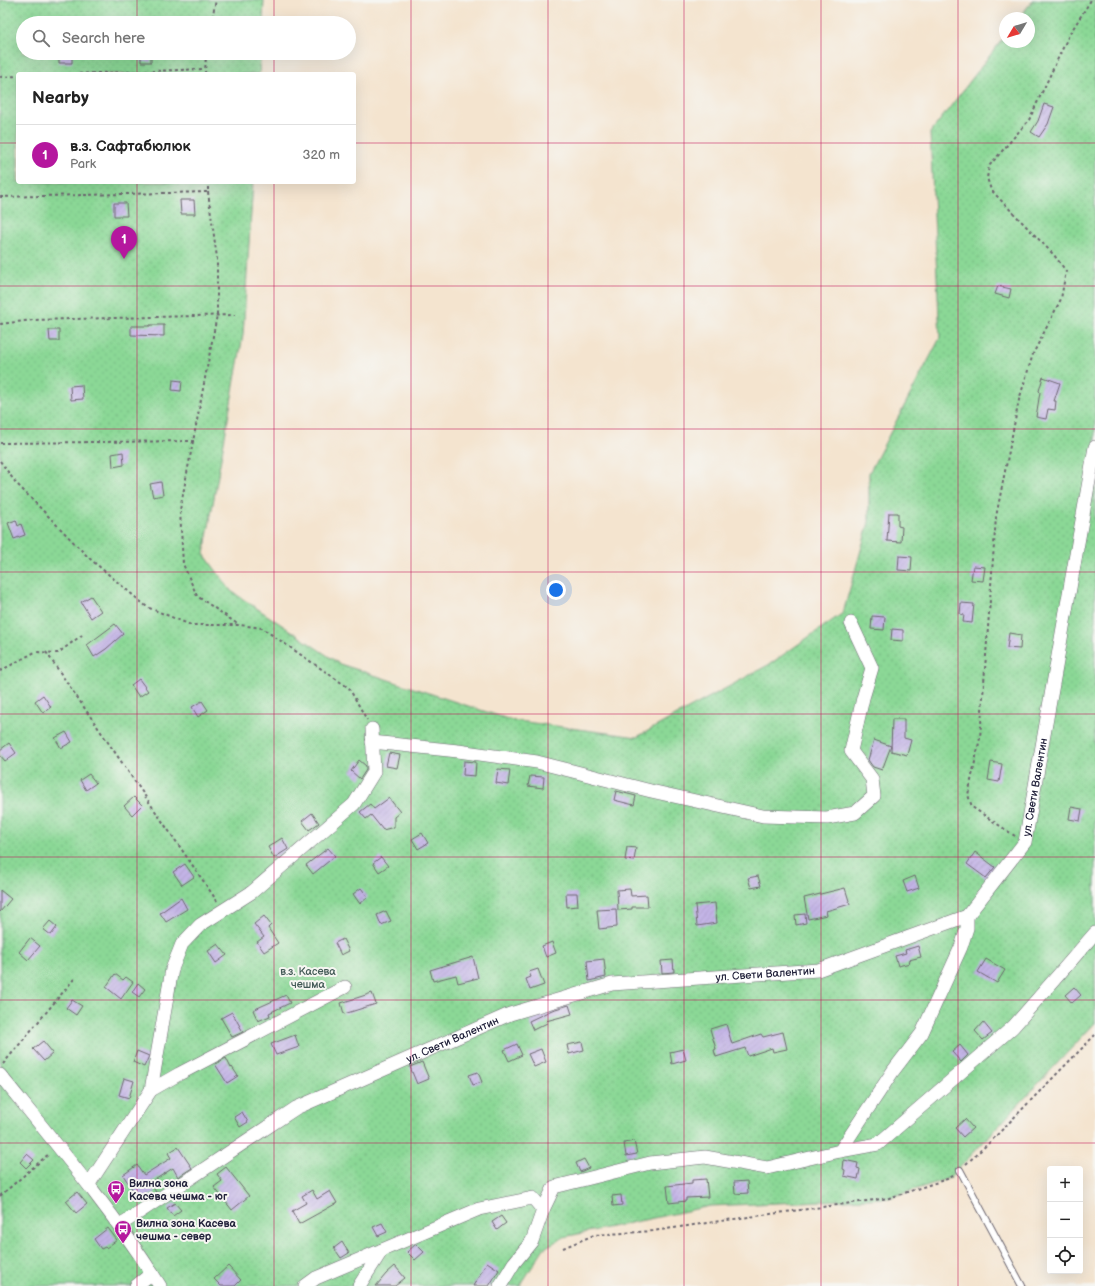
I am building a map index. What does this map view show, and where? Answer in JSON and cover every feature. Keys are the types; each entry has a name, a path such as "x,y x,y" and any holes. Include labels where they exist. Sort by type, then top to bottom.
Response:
{"street":[{"name":"ул. Свети Валентин","path":"120,1225 296,1108 510,1014 612,984 818,970 967,916 1025,842 1095,447"},
{"path":"89,1184 151,1090 172,969 182,944 200,926 252,892 354,804 374,772 372,736 458,751 537,762 651,791 763,816 827,818 856,813 874,796 872,779 852,751 862,698 872,668 851,623"},
{"path":"840,1151 894,1071 922,1033 961,947 967,928 967,916"},
{"path":"500,1286 514,1263 532,1240 543,1210 554,1187 650,1163 705,1157 767,1168 878,1144 1013,1027 1095,933"},
{"path":"151,1090 345,987"},
{"path":"0,1075 89,1184 120,1225 160,1286"},
{"path":"306,1286 316,1278 479,1209 533,1198 543,1210"},
{"path":"359,1286 382,1250"},
{"path":"136,1286 152,1273"}],"lane":[{"path":"960,1170 1022,1286"}],"path":[{"path":"213,16 216,0"},
{"path":"1025,842 972,807 968,795 980,738 997,510 1019,400 1033,354 1061,298 1066,271 1054,255 991,190 987,178 989,166 1029,120 1069,36 1091,0"},
{"path":"126,72 205,69 206,60"},
{"path":"0,77 16,76"},
{"path":"208,184 217,258 217,315 180,510 183,564 197,596 240,625"},
{"path":"0,197 208,192"},
{"path":"0,324 33,320 235,315"},
{"path":"0,443 194,440"},
{"path":"0,461 16,483 89,558 147,607 191,625 240,625 262,628 349,688 372,736"},
{"path":"0,671 35,652 58,653 82,635"},
{"path":"46,652 224,910"},
{"path":"0,1068 74,979"},
{"path":"563,1248 594,1236 653,1231 889,1198 950,1178 992,1140 1095,1035"},
{"path":"0,1196 58,1146"}],"green space":[{"name":"в.з. Касева чешма","path":"0,0 264,0 263,16 16,16 16,60 260,60 259,72 16,72 16,184 253,184 243,335 204,554 231,591 340,664 511,720 637,737 770,664 843,613 869,522 869,473 940,338 930,133 999,44 999,48 1035,48 1035,12 1024,12 1033,0 1095,0 1095,1023 950,1178 889,1198 710,1206 564,1237 544,1248 520,1286 0,1286"}],"building":[{"path":"59,60 72,60 72,63 59,63"},
{"path":"141,60 151,60 151,62 141,62"},
{"path":"1044,104 1054,107 1048,124 1039,137 1031,132 1038,121"},
{"path":"180,200 194,200 195,214 181,214"},
{"path":"114,203 126,203 127,216 114,216"},
{"path":"998,286 1011,289 1009,298 995,294"},
{"path":"164,325 164,336 131,335 131,326"},
{"path":"49,330 59,330 59,341 50,341"},
{"path":"1043,377 1060,383 1054,401 1056,401 1055,410 1048,409 1046,419 1036,417 1039,391"},
{"path":"173,380 182,381 181,391 172,390"},
{"path":"82,385 83,399 71,400 70,386"},
{"path":"123,452 124,465 113,467 112,454"},
{"path":"161,482 163,495 153,497 150,484"},
{"path":"889,513 898,513 898,526 902,527 901,542 887,541"},
{"path":"16,520 18,526 21,524 25,535 14,539 8,523"},
{"path":"899,556 912,557 911,571 898,570"},
{"path":"973,566 985,567 983,581 971,580"},
{"path":"91,596 101,611 91,618 81,602"},
{"path":"961,603 974,604 972,623 963,622 964,615 960,614"},
{"path":"872,616 885,617 884,630 871,629"},
{"path":"115,624 123,634 94,657 87,645"},
{"path":"892,629 903,630 903,641 891,640"},
{"path":"1009,633 1021,635 1020,649 1007,648"},
{"path":"139,679 148,691 139,697 131,685"},
{"path":"43,695 51,707 43,713 35,701"},
{"path":"202,701 208,710 198,717 192,707"},
{"path":"892,719 904,719 904,738 911,740 907,755 891,751"},
{"path":"66,732 72,742 61,748 55,738"},
{"path":"874,740 891,746 882,770 873,767 868,760"},
{"path":"9,743 16,753 5,761 0,755 0,750"},
{"path":"389,753 400,755 397,768 386,766"},
{"path":"359,760 366,766 366,770 360,779 351,771"},
{"path":"464,761 476,762 475,776 463,775"},
{"path":"991,762 1002,764 999,782 988,780"},
{"path":"498,769 510,770 508,785 496,783"},
{"path":"89,774 96,783 86,790 80,780"},
{"path":"530,776 544,777 543,788 528,786"},
{"path":"616,791 636,796 634,805 614,800"},
{"path":"134,797 142,805 132,815 124,806"},
{"path":"389,798 400,812 394,817 394,827 383,830 371,815 366,819 360,812 370,804 374,809"},
{"path":"1071,807 1082,809 1080,821 1069,819"},
{"path":"312,813 319,823 309,830 302,821"},
{"path":"422,833 428,843 418,849 412,839"},
{"path":"282,838 288,849 274,858 268,847"},
{"path":"627,847 636,848 634,861 625,860"},
{"path":"328,848 335,856 313,874 306,865"},
{"path":"975,852 995,867 986,878 967,864"},
{"path":"381,857 388,866 379,872 373,863"},
{"path":"185,864 194,877 182,885 173,872"},
{"path":"758,876 761,886 751,888 748,878"},
{"path":"915,876 919,888 907,892 903,881"},
{"path":"361,888 368,897 360,904 353,894"},
{"path":"845,888 850,904 826,911 827,915 808,919 804,898"},
{"path":"630,889 631,896 647,895 648,907 632,907 632,909 618,910 617,890"},
{"path":"0,890 11,899 0,912"},
{"path":"566,893 577,893 578,906 567,907"},
{"path":"181,898 187,909 166,922 160,913"},
{"path":"715,903 717,923 697,926 695,905"},
{"path":"616,909 617,927 599,929 597,910"},
{"path":"386,911 391,921 381,925 377,915"},
{"path":"805,914 806,923 796,925 795,915"},
{"path":"264,916 271,925 268,928 278,943 264,952 257,942 264,937 254,924"},
{"path":"50,921 57,927 51,935 43,929"},
{"path":"30,938 40,946 28,960 19,952"},
{"path":"343,939 349,951 341,955 335,943"},
{"path":"552,942 556,953 546,957 542,946"},
{"path":"218,944 227,955 216,963 208,951"},
{"path":"918,946 921,957 909,960 910,963 898,966 895,956 906,953 905,950"},
{"path":"473,957 478,978 458,983 456,975 433,981 430,970"},
{"path":"604,959 606,977 589,981 587,961"},
{"path":"986,959 1005,970 997,983 978,972"},
{"path":"673,960 674,972 662,973 661,961"},
{"path":"538,969 544,985 530,990 526,979 531,977 529,972"},
{"path":"115,974 123,980 126,977 133,982 121,999 106,987"},
{"path":"138,983 145,989 139,997 132,992"},
{"path":"1074,987 1081,995 1072,1003 1065,995"},
{"path":"372,993 376,1004 344,1014 341,1003"},
{"path":"286,995 290,1003 269,1013 270,1016 258,1021 253,1010"},
{"path":"72,1000 82,1006 76,1015 66,1008"},
{"path":"569,1005 572,1014 546,1021 547,1023 533,1030 529,1021 552,1010"},
{"path":"232,1012 243,1032 232,1037 221,1018"},
{"path":"983,1022 992,1033 983,1040 975,1031"},
{"path":"726,1024 732,1044 761,1034 763,1037 783,1032 787,1049 773,1052 772,1048 748,1056 745,1048 716,1057 714,1050 716,1049 710,1029"},
{"path":"295,1035 299,1047 276,1055 271,1044"},
{"path":"43,1041 53,1053 44,1061 33,1049"},
{"path":"582,1042 584,1050 569,1054 567,1045"},
{"path":"517,1044 522,1055 509,1061 504,1050"},
{"path":"960,1045 968,1055 961,1062 952,1052"},
{"path":"541,1049 546,1062 534,1067 528,1054"},
{"path":"683,1049 686,1060 672,1064 670,1052"},
{"path":"137,1051 149,1056 144,1067 133,1062"},
{"path":"226,1058 231,1068 232,1067 238,1076 227,1083 215,1064"},
{"path":"422,1062 429,1079 417,1084 410,1067"},
{"path":"478,1072 482,1082 473,1085 469,1075"},
{"path":"124,1078 134,1081 129,1098 119,1095"},
{"path":"242,1112 248,1122 240,1127 234,1117"},
{"path":"965,1119 973,1128 963,1137 955,1128"},
{"path":"634,1141 637,1154 626,1156 624,1143"},
{"path":"178,1147 192,1168 178,1177 173,1168 150,1183 156,1192 141,1202 123,1175 137,1165 144,1175 171,1158 168,1153"},
{"path":"27,1154 34,1160 26,1168 20,1162"},
{"path":"584,1159 589,1168 580,1172 576,1163"},
{"path":"844,1160 858,1163 857,1168 860,1169 858,1179 844,1176"},
{"path":"226,1167 249,1196 232,1210 214,1187 222,1181 217,1174"},
{"path":"706,1179 708,1197 686,1198 686,1201 669,1203 667,1186 692,1183 692,1180"},
{"path":"747,1181 748,1193 735,1194 734,1182"},
{"path":"312,1190 317,1199 330,1191 337,1203 299,1224 292,1211 306,1203 302,1196"},
{"path":"77,1192 87,1204 76,1213 66,1201"},
{"path":"621,1195 622,1205 613,1206 612,1196"},
{"path":"175,1203 181,1210 173,1216 167,1208"},
{"path":"501,1216 506,1223 497,1230 492,1222"},
{"path":"382,1223 387,1232 378,1236 373,1227"},
{"path":"108,1228 117,1240 106,1248 101,1249 94,1239"},
{"path":"342,1242 349,1253 341,1258 334,1248"},
{"path":"416,1244 424,1252 415,1260 407,1252"},
{"path":"487,1262 499,1270 489,1286 473,1286"},
{"path":"228,1266 241,1280 235,1286 221,1286 214,1279"},
{"path":"395,1266 405,1278 395,1286 376,1286 386,1274"}],"place":[{"name":"в.з. Сафтабюлюк","path":"124,259"},
{"name":"Вилна зона Касева чешма - юг","path":"116,1204"},
{"name":"Вилна зона Касева чешма - север","path":"123,1244"}]}
